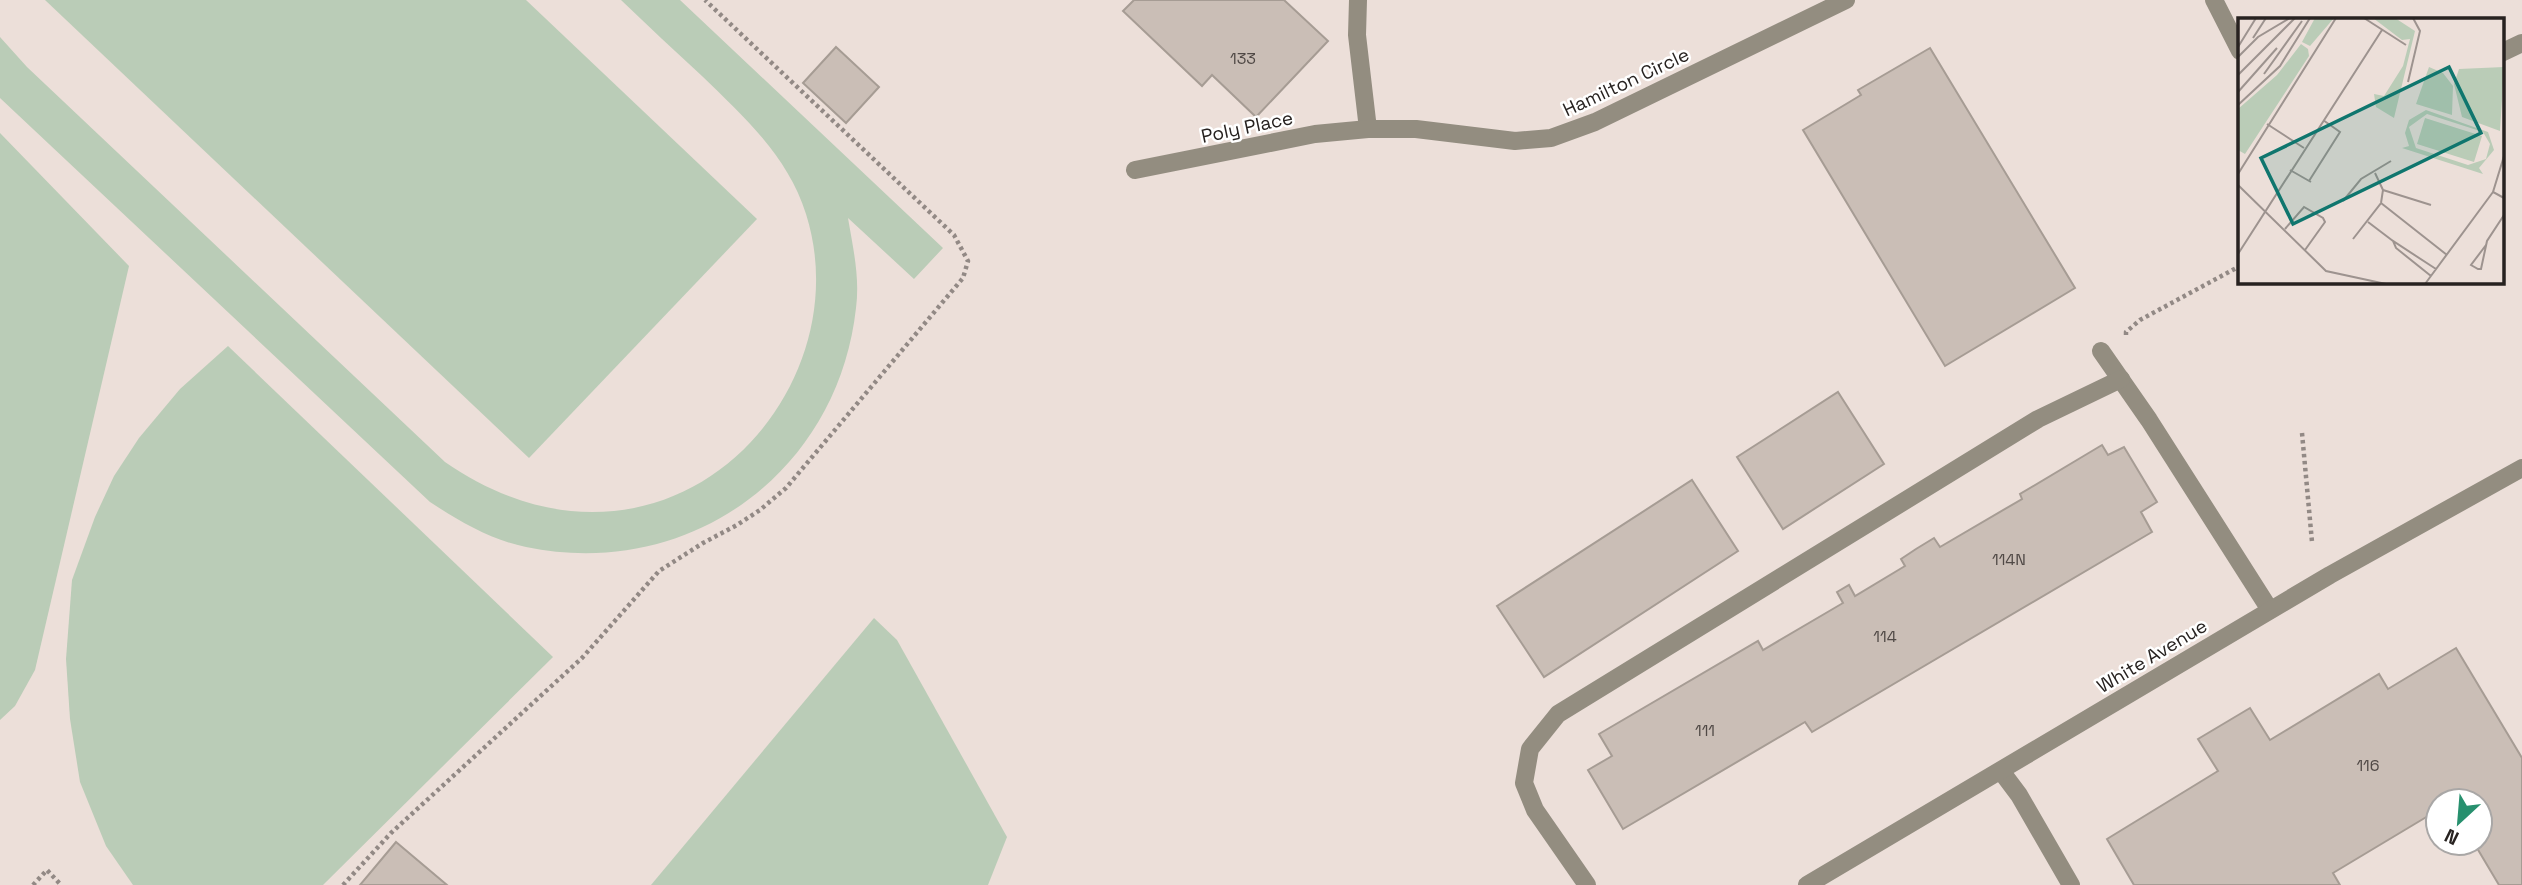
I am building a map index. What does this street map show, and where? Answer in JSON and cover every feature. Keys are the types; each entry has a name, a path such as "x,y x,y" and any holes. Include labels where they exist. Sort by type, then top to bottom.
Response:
{"street":[{"path":"1358,0 1357,35 1368,129"},
{"name":"Hamilton Circle","path":"1368,129 1416,129 1515,141 1552,138 1595,122 1846,0"},
{"path":"2214,0 2238,47"},
{"path":"2504,52 2522,43"},
{"name":"Poly Place","path":"1135,170 1315,134 1368,129"},
{"path":"2101,351 2270,610"},
{"path":"1587,885 1535,810 1524,783 1530,749 1558,714 2038,419 2121,379"},
{"name":"White Avenue","path":"1807,885 2330,575 2522,468"},
{"path":"2001,771 2019,795 2071,885"}],"path":[{"path":"343,885 391,834 582,658 659,571 744,520 786,488 962,278 968,261 954,236 705,0"},
{"path":"2126,344 2126,332 2140,320 2238,267"},
{"path":"2302,433 2312,542"},
{"path":"33,885 47,870 61,885"}],"green space":[{"path":"45,0 526,0 757,219 529,458"},
{"path":"621,0 680,0 943,248 914,279 848,218 857,274 856,308 843,367 820,420 786,465 745,502 697,530 643,547 586,553 526,547 488,535 430,502 0,98 0,37 27,67 445,462 484,485 525,502 569,511 614,511 664,500 709,477 747,446 778,407 801,362 813,314 816,264 806,214 798,193 776,156 733,107"},
{"path":"0,133 129,266 35,670 15,706 0,720"},
{"path":"228,346 553,657 323,885 133,885 106,846 80,782 70,719 66,659 72,580 95,517 114,476 139,438 180,389"},
{"path":"874,618 897,640 1007,837 988,885 651,885"}],"building":[{"path":"1134,0 1284,0 1328,41 1256,117 1212,75 1202,86 1123,11"},
{"path":"836,47 879,87 846,123 803,83"},
{"path":"1930,48 2075,288 1945,366 1803,130 1861,95 1858,90"},
{"path":"1838,392 1884,464 1783,529 1737,457"},
{"path":"2102,445 2108,455 2124,447 2157,502 2141,512 2152,532 1812,732 1805,722 1623,829 1588,770 1612,756 1599,734 1758,641 1763,650 1843,603 1837,592 1849,585 1855,596 1905,566 1901,559 1916,549 1934,538 1940,547 2022,499 2020,494"},
{"path":"1692,480 1738,551 1544,677 1497,606"},
{"path":"2456,648 2522,758 2522,885 2499,885 2482,857 2494,857 2494,787 2424,787 2424,818 2333,873 2340,885 2134,885 2107,839 2218,771 2198,739 2250,708 2270,740 2379,674 2388,689"},
{"path":"396,842 447,885 360,885"}]}
